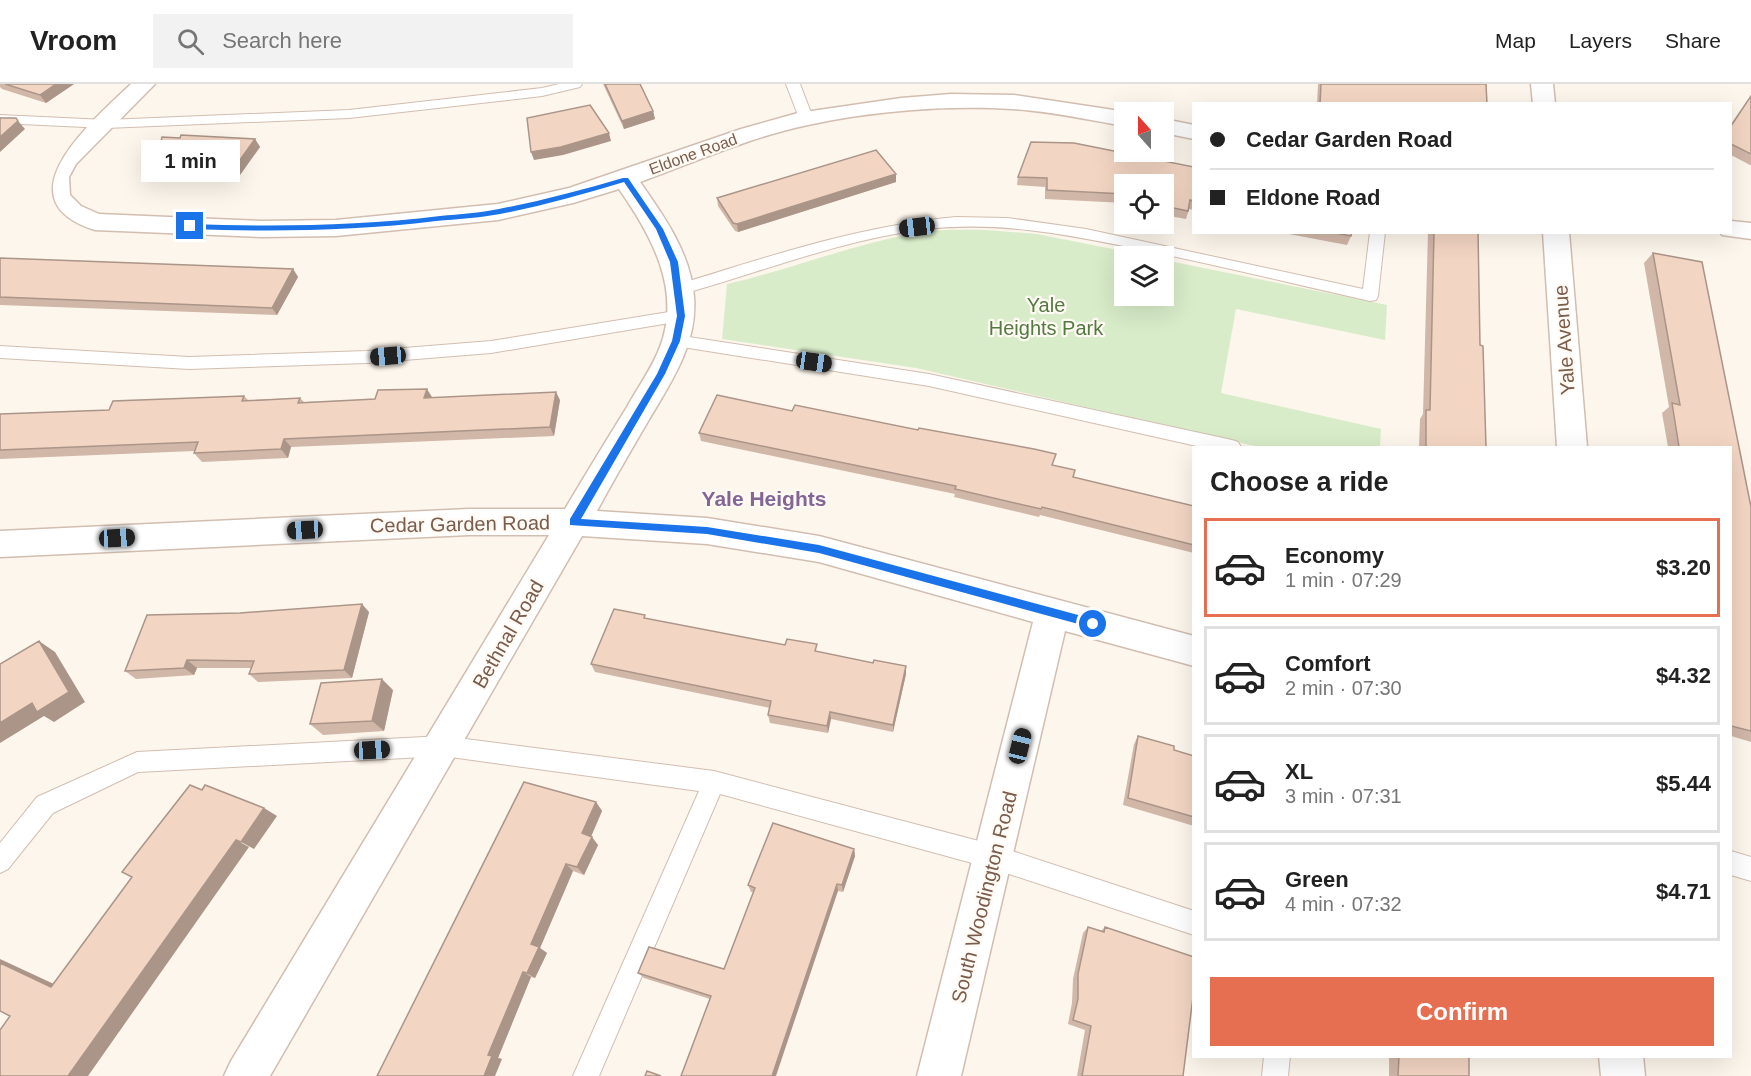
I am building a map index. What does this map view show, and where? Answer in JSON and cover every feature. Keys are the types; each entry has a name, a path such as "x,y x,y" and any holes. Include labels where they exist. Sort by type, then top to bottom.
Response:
{"street":[{"name":"Eldone Road","path":"144,84 106,124 66,160 57,177 58,197 72,212 95,222 262,229 402,223 498,212 573,195 625,179 749,134 806,118 891,106 962,101 1014,102 1114,117"},
{"path":"1542,84 1544,102"},
{"path":"1174,128 1192,132"},
{"path":"625,179 660,229 674,262 679,316"},
{"path":"1732,229 1751,231"},
{"name":"Yale Avenue","path":"1556,234 1572,446"},
{"name":"Bethnal Road","path":"246,1076 661,374 679,316"},
{"name":"Cedar Garden Road","path":"0,544 469,522 574,522 707,531 819,549 1192,650"},
{"name":"South Woodington Road","path":"939,1076 1052,613"},
{"path":"1621,1058 1623,1076"}],"lane":[{"path":"0,118 36,122 106,124 349,114 542,92 574,84"},
{"path":"793,84 806,118"},
{"path":"0,352 189,363 367,357 491,347 679,316 828,244 898,229 956,222 1022,224 1106,237 1370,296 1378,234"},
{"path":"679,316 929,380 1227,446"},
{"path":"0,861 45,805 137,762 443,746 714,782 994,857 1192,922"},
{"path":"586,1076 714,782"},
{"path":"1732,863 1751,869"},
{"path":"1275,1076 1277,1058"}],"green space":[{"name":"Yale Heights Park","path":"986,230 1037,234 1114,249 1114,306 1174,306 1174,262 1387,305 1385,340 1236,309 1221,393 1381,429 1380,446 1255,446 916,368 722,339 727,284 848,249 922,232"}],"building":[{"path":"5,84 56,84 40,95"},
{"path":"605,84 640,84 653,111 622,121"},
{"path":"1321,84 1486,84 1487,102 1320,102"},
{"path":"1751,96 1751,154 1732,144 1732,124"},
{"path":"590,105 609,133 561,147 531,152 527,118"},
{"path":"0,118 16,118 18,121 0,137"},
{"path":"181,135 255,139 230,174 155,171 162,137 180,138"},
{"path":"1031,142 1074,143 1114,151 1114,162 1169,162 1192,167 1192,200 1190,200 1188,211 1174,208 1174,174 1114,174 1114,193 1047,190 1047,178 1018,177"},
{"path":"876,150 896,174 737,224 733,223 717,198"},
{"path":"1434,234 1478,234 1480,345 1483,346 1486,446 1426,446 1426,410 1430,410"},
{"path":"1653,253 1702,262 1751,507 1751,731 1732,726 1732,446 1679,446 1672,403 1680,405"},
{"path":"0,258 293,269 272,308 0,297"},
{"path":"427,389 424,398 556,392 550,427 284,439 281,449 194,453 198,442 0,450 0,414 109,410 113,401 244,396 242,401 300,398 298,403 375,399 378,390"},
{"path":"717,395 792,411 795,405 918,430 919,428 1034,449 1056,454 1052,465 1075,470 1073,477 1192,506 1192,544 1042,507 1041,509 955,489 956,486 699,433"},
{"path":"362,604 344,670 249,674 254,661 187,660 184,668 125,671 147,615 240,613"},
{"path":"614,609 645,615 644,618 785,645 787,639 817,644 815,651 873,663 874,660 906,666 893,725 830,712 827,726 768,715 771,701 591,664"},
{"path":"39,641 69,692 37,712 32,703 0,723 0,664"},
{"path":"382,679 372,721 310,724 321,683"},
{"path":"1138,736 1174,746 1174,750 1192,755 1192,816 1128,798"},
{"path":"524,782 596,802 582,833 592,837 577,867 566,864 531,944 539,947 527,973 523,972 488,1055 492,1056 484,1076 377,1076"},
{"path":"190,785 202,790 205,785 264,808 241,842 236,840 68,1076 0,1076 0,1030 10,1016 0,1011 0,963 51,987 132,877 122,872"},
{"path":"773,823 854,849 842,885 837,884 772,1076 681,1076 711,996 638,973 649,947 724,969 755,888 748,885"},
{"path":"1088,927 1104,932 1105,927 1192,956 1192,1005 1183,1076 1082,1076 1091,1026 1073,1020 1078,999 1078,974"},
{"path":"1399,1058 1469,1058 1469,1076 1398,1076"},
{"path":"647,1071 661,1076 645,1076"}],"district":[{"name":"Yale Heights","path":"764,498"}],"route":[{"path":"190,226 262,229 336,228 413,222 498,212 573,195 625,179 660,229 674,262 681,316 676,341 661,374 574,522 707,531 819,549 1093,624"}]}
